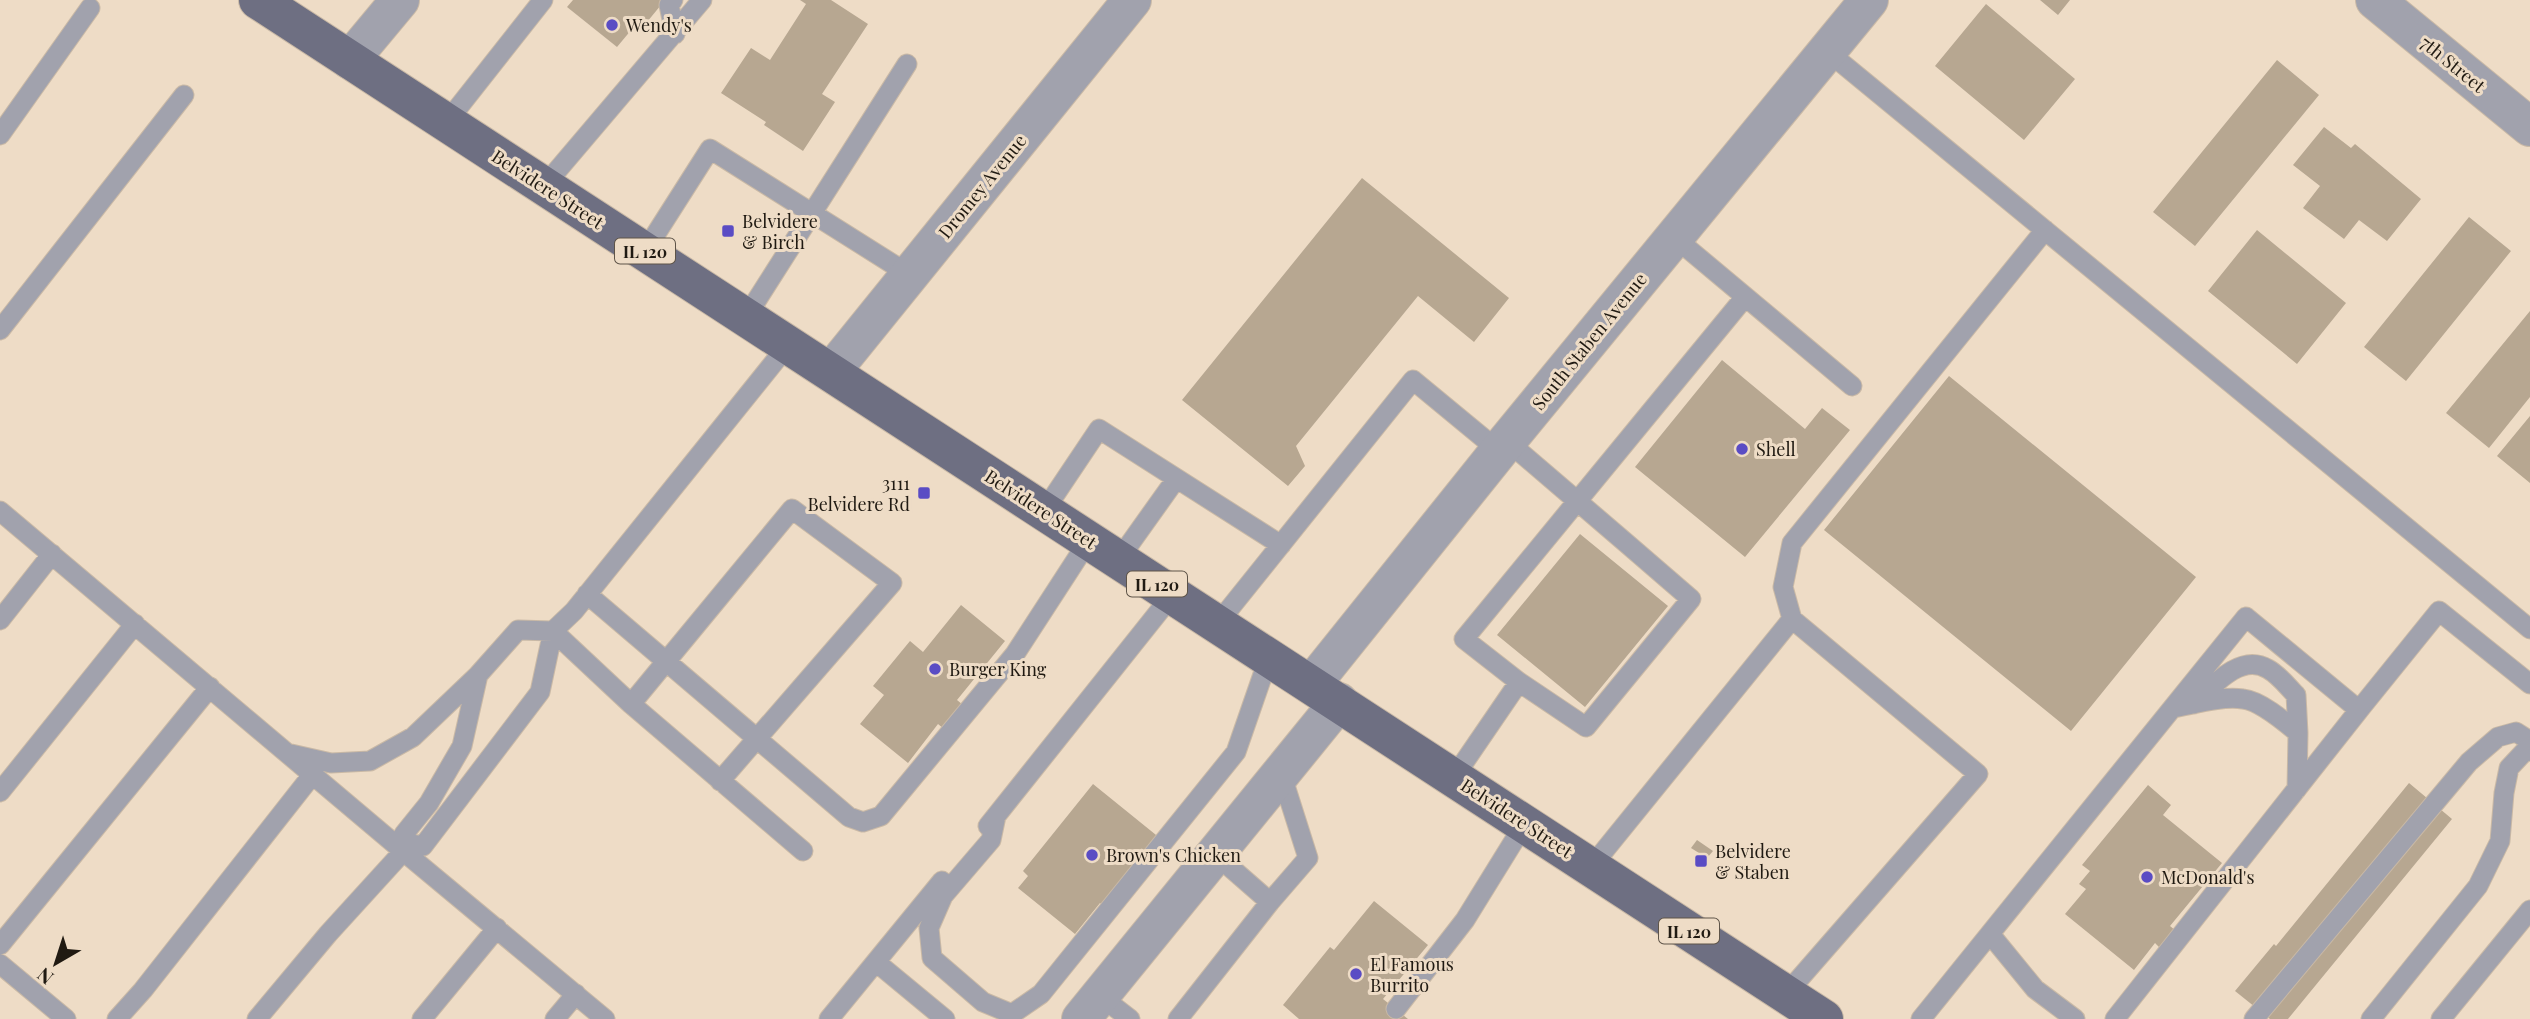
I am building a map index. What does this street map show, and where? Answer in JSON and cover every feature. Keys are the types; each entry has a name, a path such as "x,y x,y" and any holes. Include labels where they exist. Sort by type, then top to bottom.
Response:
{"main road":[{"name":"Belvidere Street","path":"258,0 1824,1019"}],"street":[{"path":"350,60 400,0"},
{"name":"Dromey Avenue","path":"831,372 1132,0"},
{"name":"South Staben Avenue","path":"1090,1007 1281,773 1325,693 1503,446 1869,0"},
{"name":"7th Street","path":"2375,0 2530,127"}],"lane":[{"path":"446,123 543,0"},
{"path":"673,0 669,5 675,34"},
{"path":"544,186 702,0"},
{"path":"0,135 90,8"},
{"path":"1827,51 2530,629"},
{"path":"746,317 907,64"},
{"path":"0,330 184,95"},
{"path":"645,251 710,149 910,275"},
{"path":"1786,994 1978,774 1792,619 1783,587 1792,542 2045,230"},
{"path":"1674,237 1852,386"},
{"path":"1218,623 1413,380 1577,502 1691,599 1586,727 1519,682 1464,639 1577,502 1745,297"},
{"path":"257,1019 328,934 406,848 423,846 540,692 553,631 587,594 788,345"},
{"path":"1044,511 1099,429 1281,545"},
{"path":"587,594 849,817 863,822 881,816 1104,550 1176,479"},
{"path":"631,704 792,509 892,583 720,780"},
{"path":"0,511 313,774 406,848 605,1019"},
{"path":"0,620 52,554"},
{"path":"829,1019 1173,594"},
{"path":"2115,1019 2440,611 2530,684"},
{"path":"1922,1019 2246,617 2359,710"},
{"path":"1591,867 1792,619"},
{"path":"0,792 135,624"},
{"path":"288,753 331,763 370,761 412,737 478,675 518,630 553,631 631,704 803,851"},
{"path":"996,816 991,840 943,896 929,928 932,958 983,1002 1012,1014 1041,994 1236,752 1269,657"},
{"path":"2194,704 2226,673 2246,666 2266,667 2297,695 2297,789"},
{"path":"406,848 404,834 429,803 463,746 478,675"},
{"path":"1454,777 1519,682"},
{"path":"0,945 210,687"},
{"path":"2173,708 2245,699 2280,717 2298,733"},
{"path":"2254,1019 2469,762 2498,737 2516,732 2530,741"},
{"path":"2371,1019 2478,886 2500,841 2509,768 2524,752 2530,751"},
{"path":"1178,1019 1308,858 1281,773"},
{"path":"117,1019 313,774"},
{"path":"1395,1009 1465,920 1525,823"},
{"path":"1215,854 1270,902"},
{"path":"2441,1019 2530,911"},
{"path":"422,1019 497,928"},
{"path":"1990,934 2035,989 2075,1019"},
{"path":"876,962 945,1019"},
{"path":"0,964 66,1019"},
{"path":"555,1019 576,994"},
{"path":"1090,1007 1130,1019"}],"building":[{"name":"Wendy's","path":"573,0 665,0 643,27 637,23 617,47 567,7"},
{"path":"800,0 831,0 868,24 822,94 835,102 803,151 764,125 766,122 721,93 751,48 770,60 806,4"},
{"path":"2040,0 2070,0 2058,15"},
{"path":"1986,4 2075,79 2024,140 1935,66"},
{"path":"2277,60 2319,95 2195,246 2153,212"},
{"path":"2324,127 2351,148 2355,144 2421,199 2387,241 2359,220 2344,239 2303,208 2320,186 2293,165"},
{"path":"1362,178 1509,298 1474,342 1418,296 1296,446 1305,466 1288,486 1182,400"},
{"path":"2469,217 2511,251 2406,381 2364,347"},
{"path":"2257,230 2346,303 2297,364 2208,291"},
{"path":"2530,311 2530,397 2489,448 2446,413"},
{"name":"Shell","path":"1722,360 1805,429 1822,408 1850,430 1745,557 1635,467"},
{"path":"1949,376 2196,577 2071,731 1824,530"},
{"path":"2530,416 2530,483 2497,456"},
{"path":"1580,534 1668,606 1585,707 1497,635"},
{"name":"Burger King","path":"961,605 1005,641 957,700 963,705 944,729 938,724 908,763 860,724 884,695 873,686 910,641 923,652"},
{"path":"2409,783 2452,819 2288,1019 2270,1019 2235,991 2274,944 2276,946"},
{"name":"Brown's Chicken","path":"1093,784 1161,839 1105,907 1100,903 1075,934 1018,888 1028,876 1023,871"},
{"name":"McDonald's","path":"2148,785 2171,805 2163,815 2222,863 2170,926 2176,931 2162,950 2155,943 2134,970 2065,914 2086,889 2079,884 2090,871 2082,865"},
{"path":"1697,840 1713,851 1707,858 1691,848"},
{"name":"El Famous Burrito","path":"1374,901 1428,945 1383,999 1408,1019 1299,1019 1283,1005 1330,947 1334,950"}],"place":[{"name":"Wendy's","path":"612,25"},
{"name":"Belvidere & Birch","path":"728,231"},
{"name":"Shell","path":"1742,449"},
{"name":"3111 Belvidere Rd","path":"924,493"},
{"name":"Burger King","path":"935,669"},
{"name":"Brown's Chicken","path":"1092,855"},
{"name":"Belvidere & Staben","path":"1701,861"},
{"name":"McDonald's","path":"2147,877"},
{"name":"El Famous Burrito","path":"1356,974"}]}
